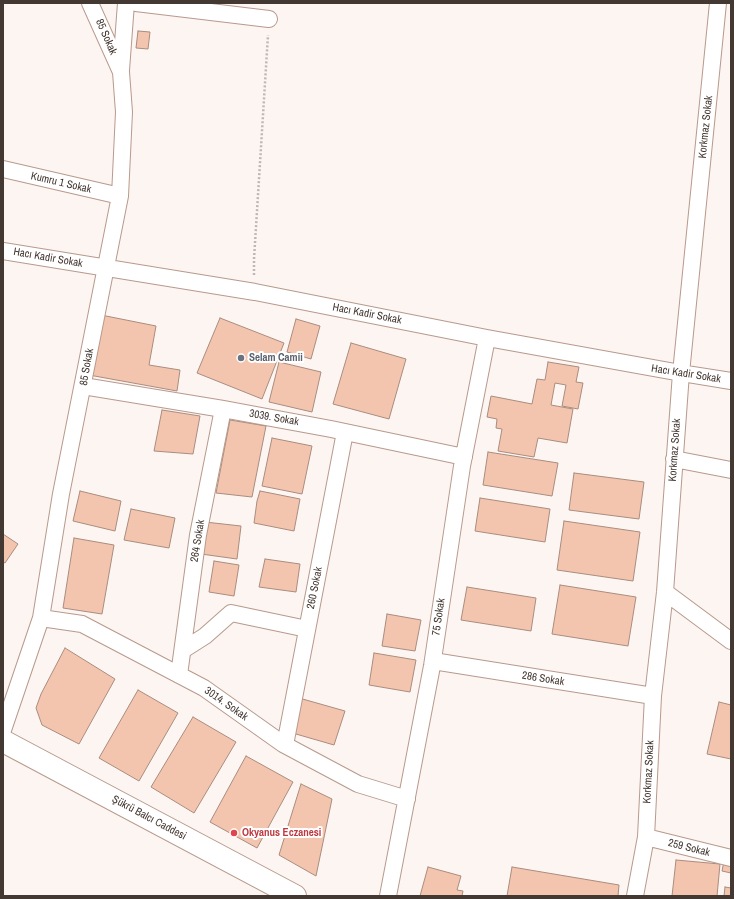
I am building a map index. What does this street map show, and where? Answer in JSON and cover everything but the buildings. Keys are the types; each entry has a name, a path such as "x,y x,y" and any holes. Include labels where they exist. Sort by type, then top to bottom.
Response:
{"street":[{"name":"85 Sokak","path":"3,730 41,618 61,494 120,196 124,112 121,72 90,3"},
{"path":"121,72 126,3"},
{"path":"136,3 269,19"},
{"name":"Korkmaz Sokak","path":"635,896 646,837 653,696 665,592 681,373 718,3"},
{"name":"Kumru 1 Sokak","path":"3,169 120,196"},
{"name":"Hacı Kadir Sokak","path":"3,251 255,292 487,338 731,381"},
{"name":"75 Sokak","path":"388,896 433,662 464,457 487,338"},
{"name":"3039. Sokak","path":"83,386 223,409 345,432 464,457"},
{"name":"264 Sokak","path":"179,675 198,535 223,409"},
{"name":"260 Sokak","path":"285,745 345,432"},
{"path":"674,459 731,470"},
{"path":"665,592 731,641"},
{"path":"182,650 205,636 231,613 307,629"},
{"name":"3014. Sokak","path":"41,618 82,624 204,688 285,745 358,784 407,799"},
{"name":"286 Sokak","path":"433,662 653,696"},
{"name":"Şükrü Balcı Caddesi","path":"3,741 295,896"},
{"name":"259 Sokak","path":"646,837 731,858"}],"path":[{"path":"255,292 254,259 269,19"}],"place":[{"name":"Selam Camii","path":"241,358"},
{"name":"Okyanus Eczanesi","path":"234,833"}]}
